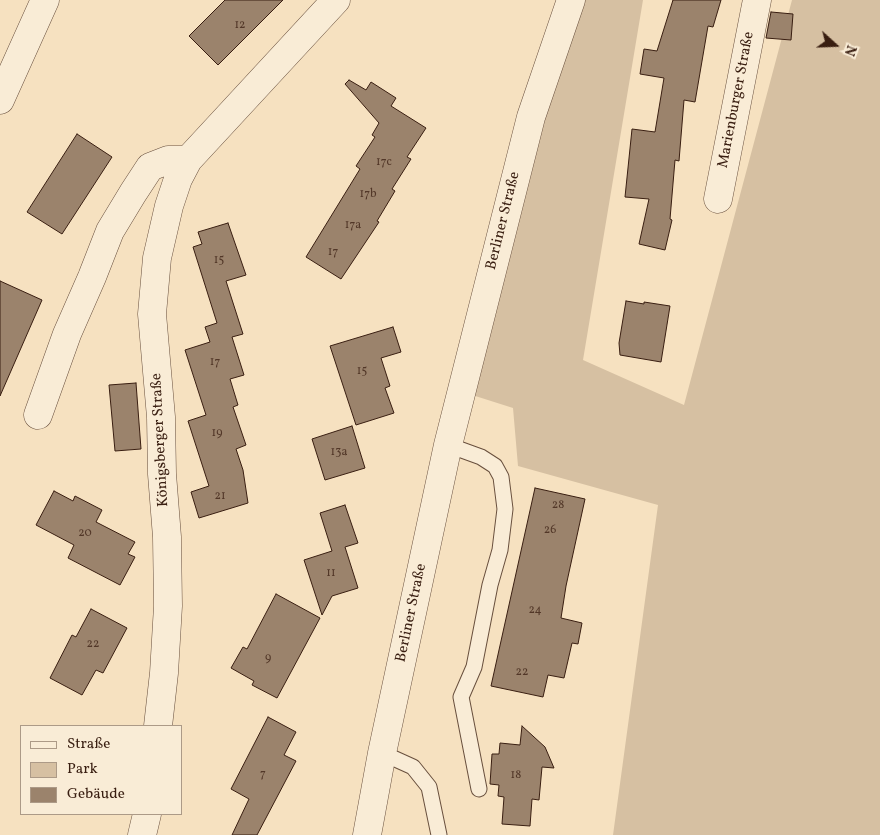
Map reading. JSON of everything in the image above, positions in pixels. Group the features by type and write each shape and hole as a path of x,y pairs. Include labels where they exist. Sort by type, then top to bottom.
{"street":[{"path":"0,100 45,0"},
{"name":"Königsberger Straße","path":"158,725 164,673 167,616 167,557 161,417 152,314 157,258 169,206 178,179 188,160 336,0"},
{"name":"Berliner Straße","path":"367,835 382,753 448,444 530,117 571,0"},
{"name":"Marienburger Straße","path":"718,199 757,0"},
{"path":"38,416 67,334 110,231 132,192 150,167 168,160 188,160"},
{"path":"142,835 147,815"}],"lane":[{"path":"448,444 481,457 494,466 501,477 504,509 500,550 490,585 474,667 461,697 479,789"},
{"path":"382,753 413,767 429,787 439,835"}],"green space":[{"path":"581,0 643,0 583,360 684,405 792,0 880,0 880,835 613,835 658,505 518,466 513,408 469,394 538,117"}],"building":[{"path":"225,0 283,0 218,65 189,36"},
{"path":"673,0 721,0 713,27 708,26 695,102 684,100 679,161 675,160 670,219 672,220 665,250 639,244 649,199 625,197 632,129 655,132 664,78 640,74 644,49 657,51"},
{"path":"771,12 793,14 791,40 766,38"},
{"path":"349,80 366,90 371,82 396,98 391,106 426,128 407,157 411,159 392,189 395,191 377,221 379,222 341,279 306,257 360,169 356,166 375,137 372,135 379,123 345,84"},
{"path":"77,134 112,157 62,234 27,212"},
{"path":"228,223 246,275 226,281 243,334 232,337 244,375 230,379 238,405 233,407 246,445 236,449 243,470 248,503 199,518 191,492 209,486 188,421 206,415 185,350 210,342 205,327 217,323 193,247 202,244 198,232"},
{"path":"0,281 42,300 0,396"},
{"path":"626,301 670,306 661,362 620,355 619,343"},
{"path":"393,327 401,352 381,358 390,386 385,388 394,413 356,425 330,346"},
{"path":"136,383 141,449 115,451 109,385"},
{"path":"352,426 365,468 325,480 312,439"},
{"path":"535,488 585,499 561,618 582,623 578,644 572,643 564,678 548,675 543,697 491,686"},
{"path":"54,491 73,501 75,496 102,510 96,522 135,542 128,554 135,557 120,585 68,558 74,545 36,525"},
{"path":"345,505 358,543 345,547 358,588 332,596 322,615 304,560 332,551 320,513"},
{"path":"276,594 320,618 277,698 252,685 254,681 231,668 243,647 247,649"},
{"path":"91,609 127,628 103,673 96,670 82,695 50,678 72,635 76,637"},
{"path":"268,717 296,732 284,755 296,761 257,835 232,835 249,799 231,789"},
{"path":"522,726 545,747 554,768 542,767 539,800 532,799 530,826 502,824 504,797 498,796 499,785 490,784 492,754 499,754 500,743 520,745"}]}
